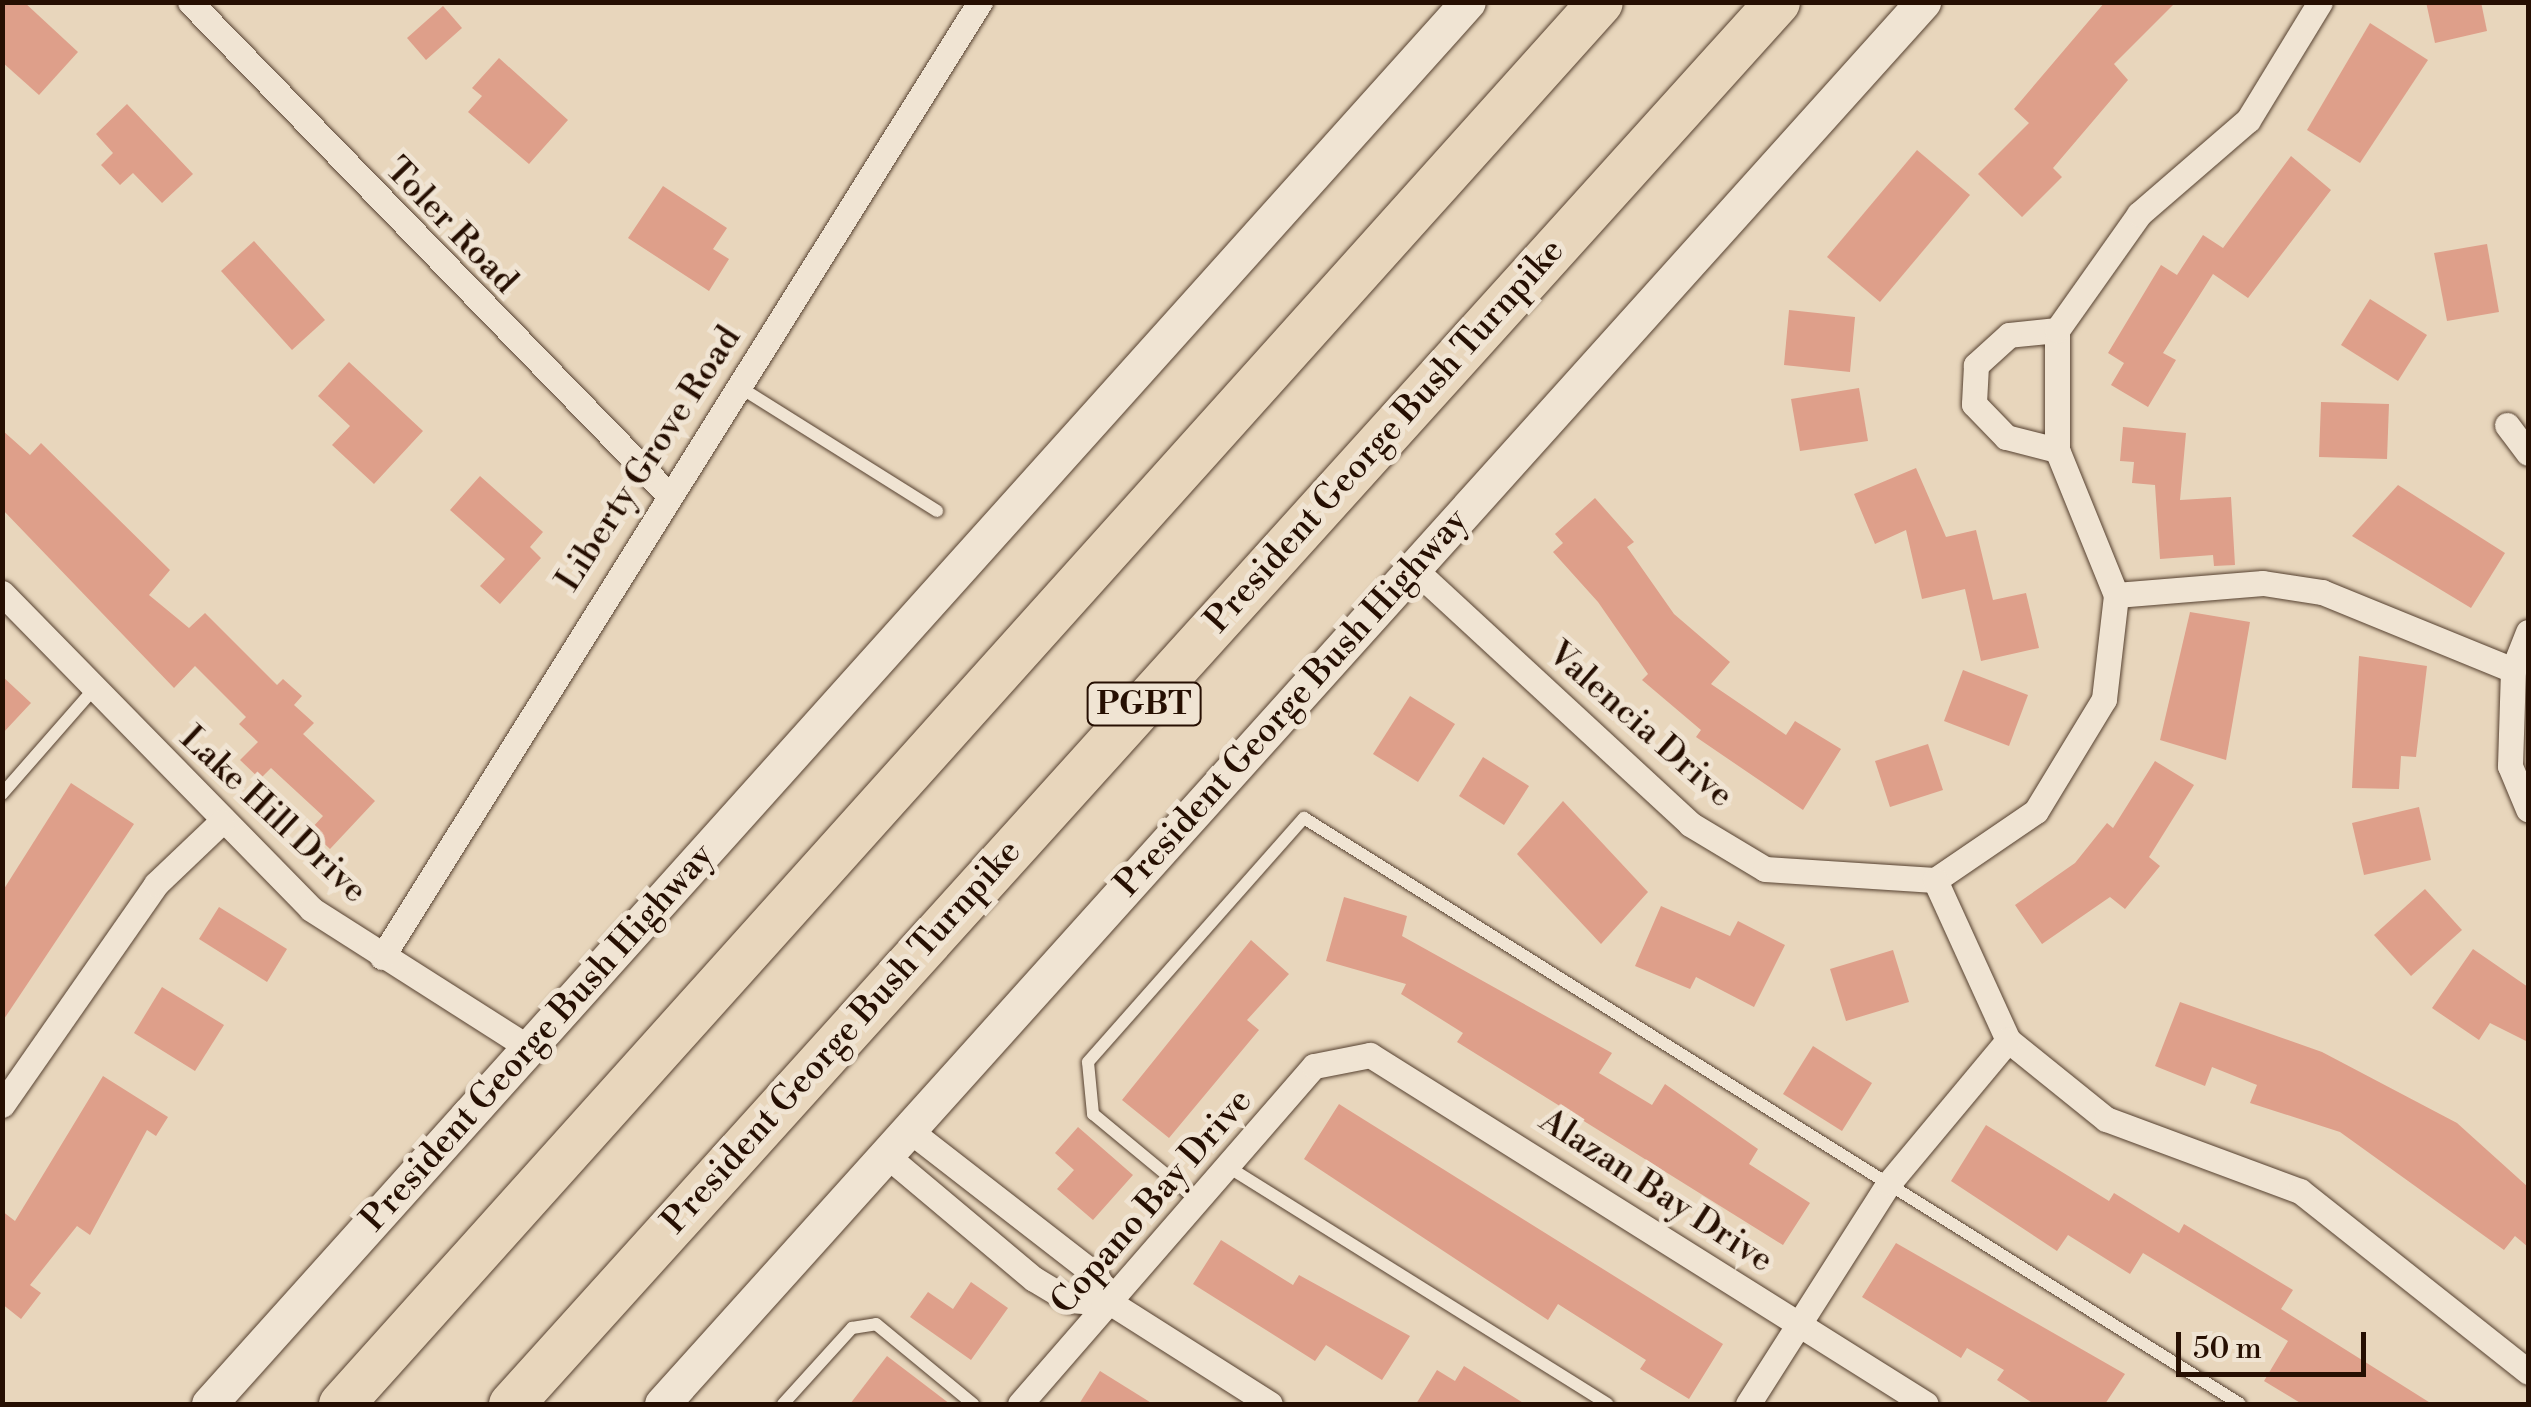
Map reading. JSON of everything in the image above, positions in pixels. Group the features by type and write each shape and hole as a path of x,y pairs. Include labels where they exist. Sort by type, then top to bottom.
{"highway":[{"path":"340,1404 1600,2"},
{"name":"President George Bush Turnpike","path":"511,1404 1777,2"}],"main road":[{"name":"President George Bush Highway","path":"209,1404 1468,2"},
{"name":"President George Bush Highway","path":"662,1404 1923,2"}],"street":[{"name":"Toler Road","path":"190,2 667,493"},
{"name":"Liberty Grove Road","path":"382,957 667,493 980,2"},
{"path":"2320,2 2248,120 2139,214 2056,330 2057,450 2116,595 2104,699 2036,811 1935,880 2008,1040 2106,1119 2300,1191 2528,1372"},
{"path":"2056,330 2009,335 1976,365 1974,404 2006,438 2057,450"},
{"path":"2506,425 2528,453"},
{"name":"Valencia Drive","path":"1412,568 1690,824 1765,869 1935,880"},
{"path":"2116,595 2264,583 2322,592 2513,670"},
{"name":"Lake Hill Drive","path":"2,593 220,822 311,909 529,1048"},
{"path":"2528,632 2513,670 2510,766 2528,809"},
{"path":"2,1105 156,884 220,822"},
{"path":"1748,1404 1889,1183 2008,1040"},
{"name":"Copano Bay Drive","path":"1020,1404 1230,1168 1314,1066 1343,1057"},
{"name":"Alazan Bay Drive","path":"1343,1057 1390,1060 1926,1404"},
{"path":"898,1143 1096,1275 1110,1303"},
{"path":"898,1143 1034,1278 1069,1300 1110,1303 1270,1404"}],"lane":[{"path":"738,386 937,511"},
{"path":"2,794 94,689"},
{"path":"1198,1200 1092,1114 1088,1062 1304,818 2240,1404"},
{"path":"1230,1168 1607,1404"},
{"path":"783,1404 852,1328 876,1324 973,1404"}],"building":[{"path":"2,2 24,2 78,52 39,95 2,62"},
{"path":"2105,2 2176,2 2114,64 2128,80 2053,168 2062,177 2022,217 1978,174 2029,123 2014,109"},
{"path":"2426,2 2481,2 2487,31 2435,43"},
{"path":"443,6 462,28 426,60 407,38"},
{"path":"2370,23 2428,60 2360,163 2307,130"},
{"path":"499,58 568,120 529,164 468,112 482,96 472,88"},
{"path":"127,104 193,174 162,203 133,173 120,185 101,165 113,153 96,134"},
{"path":"1917,150 1970,195 1880,302 1827,257"},
{"path":"2291,156 2331,190 2248,298 2213,274 2163,353 2176,360 2148,407 2111,385 2124,363 2108,353 2161,265 2177,275 2203,235 2223,248"},
{"path":"663,186 727,228 713,249 729,259 709,291 628,238"},
{"path":"254,241 325,320 292,350 221,271"},
{"path":"2487,244 2499,312 2447,321 2434,253"},
{"path":"2370,299 2427,335 2398,381 2341,345"},
{"path":"1789,310 1855,317 1850,372 1784,365"},
{"path":"349,362 423,431 374,484 332,445 350,426 318,396"},
{"path":"1859,388 1868,441 1800,451 1791,399"},
{"path":"2321,402 2389,404 2387,459 2319,457"},
{"path":"2123,427 2186,433 2180,500 2231,497 2235,565 2214,566 2213,555 2160,559 2155,485 2132,483 2134,462 2120,461"},
{"path":"2,430 30,455 41,443 170,570 149,595 189,628 205,613 277,685 283,679 302,696 294,705 314,723 303,734 375,801 330,849 310,830 323,816 271,768 260,779 240,760 258,742 239,724 246,717 195,666 174,688 2,509"},
{"path":"1916,468 1946,537 1976,530 1993,600 2026,593 2039,648 1981,661 1965,589 1922,599 1906,530 1875,544 1854,494"},
{"path":"480,476 543,532 530,547 541,558 500,604 480,586 505,559 450,510"},
{"path":"2398,485 2505,553 2471,608 2352,536"},
{"path":"1595,498 1634,542 1627,547 1674,614 1730,662 1711,684 1786,735 1795,721 1841,749 1803,810 1696,737 1701,730 1642,680 1648,674 1598,602 1553,552 1563,543 1555,534"},
{"path":"2190,612 2250,622 2226,760 2160,740"},
{"path":"2359,656 2427,666 2416,757 2401,756 2399,789 2352,788"},
{"path":"1963,670 2028,695 2009,746 1944,721"},
{"path":"2,676 31,703 2,734"},
{"path":"1410,696 1455,724 1418,782 1373,754"},
{"path":"1928,744 1943,790 1890,807 1875,761"},
{"path":"1483,757 1529,786 1504,825 1459,796"},
{"path":"2155,761 2194,785 2149,857 2160,866 2125,909 2110,897 2042,944 2015,905 2075,863 2107,823 2113,828"},
{"path":"71,783 134,824 2,1022 2,892"},
{"path":"1563,801 1648,892 1601,944 1517,854"},
{"path":"2419,807 2431,860 2364,875 2352,823"},
{"path":"2425,889 2462,930 2411,976 2374,935"},
{"path":"1344,897 1407,916 1402,936 1612,1053 1599,1073 1652,1105 1665,1084 1758,1149 1749,1164 1810,1203 1783,1245 1457,1042 1463,1033 1401,994 1406,984 1326,961"},
{"path":"1661,906 1730,936 1738,921 1785,945 1754,1007 1696,977 1690,989 1635,966"},
{"path":"219,907 287,949 267,982 199,939"},
{"path":"1251,940 1289,974 1247,1020 1259,1030 1169,1138 1122,1100"},
{"path":"2473,949 2528,987 2528,1042 2490,1023 2479,1040 2432,1008"},
{"path":"1893,950 1909,1002 1846,1021 1830,969"},
{"path":"162,987 224,1025 195,1071 134,1033"},
{"path":"2180,1002 2322,1052 2457,1123 2528,1187 2528,1247 2515,1236 2504,1250 2340,1132 2250,1103 2257,1085 2212,1067 2205,1086 2155,1066"},
{"path":"1813,1046 1872,1083 1842,1131 1783,1094"},
{"path":"103,1076 168,1117 156,1136 147,1130 90,1235 77,1226 30,1285 41,1293 21,1319 2,1304 2,1211 15,1221"},
{"path":"1339,1104 1723,1344 1689,1399 1640,1369 1646,1360 1558,1304 1548,1320 1304,1159"},
{"path":"1986,1125 2109,1201 2114,1193 2179,1233 2184,1224 2293,1290 2281,1309 2432,1404 2302,1404 2264,1381 2288,1341 2143,1253 2130,1274 2068,1235 2057,1251 1951,1181"},
{"path":"1078,1127 1133,1175 1093,1220 1057,1189 1074,1170 1055,1153"},
{"path":"1221,1240 1293,1285 1299,1275 1410,1336 1382,1380 1326,1345 1315,1361 1193,1284"},
{"path":"1896,1243 2125,1374 2105,1404 2034,1404 1997,1380 2004,1370 1967,1348 1961,1358 1862,1297"},
{"path":"971,1282 1008,1308 971,1360 910,1317 928,1292 953,1309"},
{"path":"887,1356 950,1404 850,1404"},
{"path":"1464,1366 1525,1404 1416,1404 1437,1370 1455,1381"},
{"path":"1100,1371 1153,1404 1079,1404"}]}
